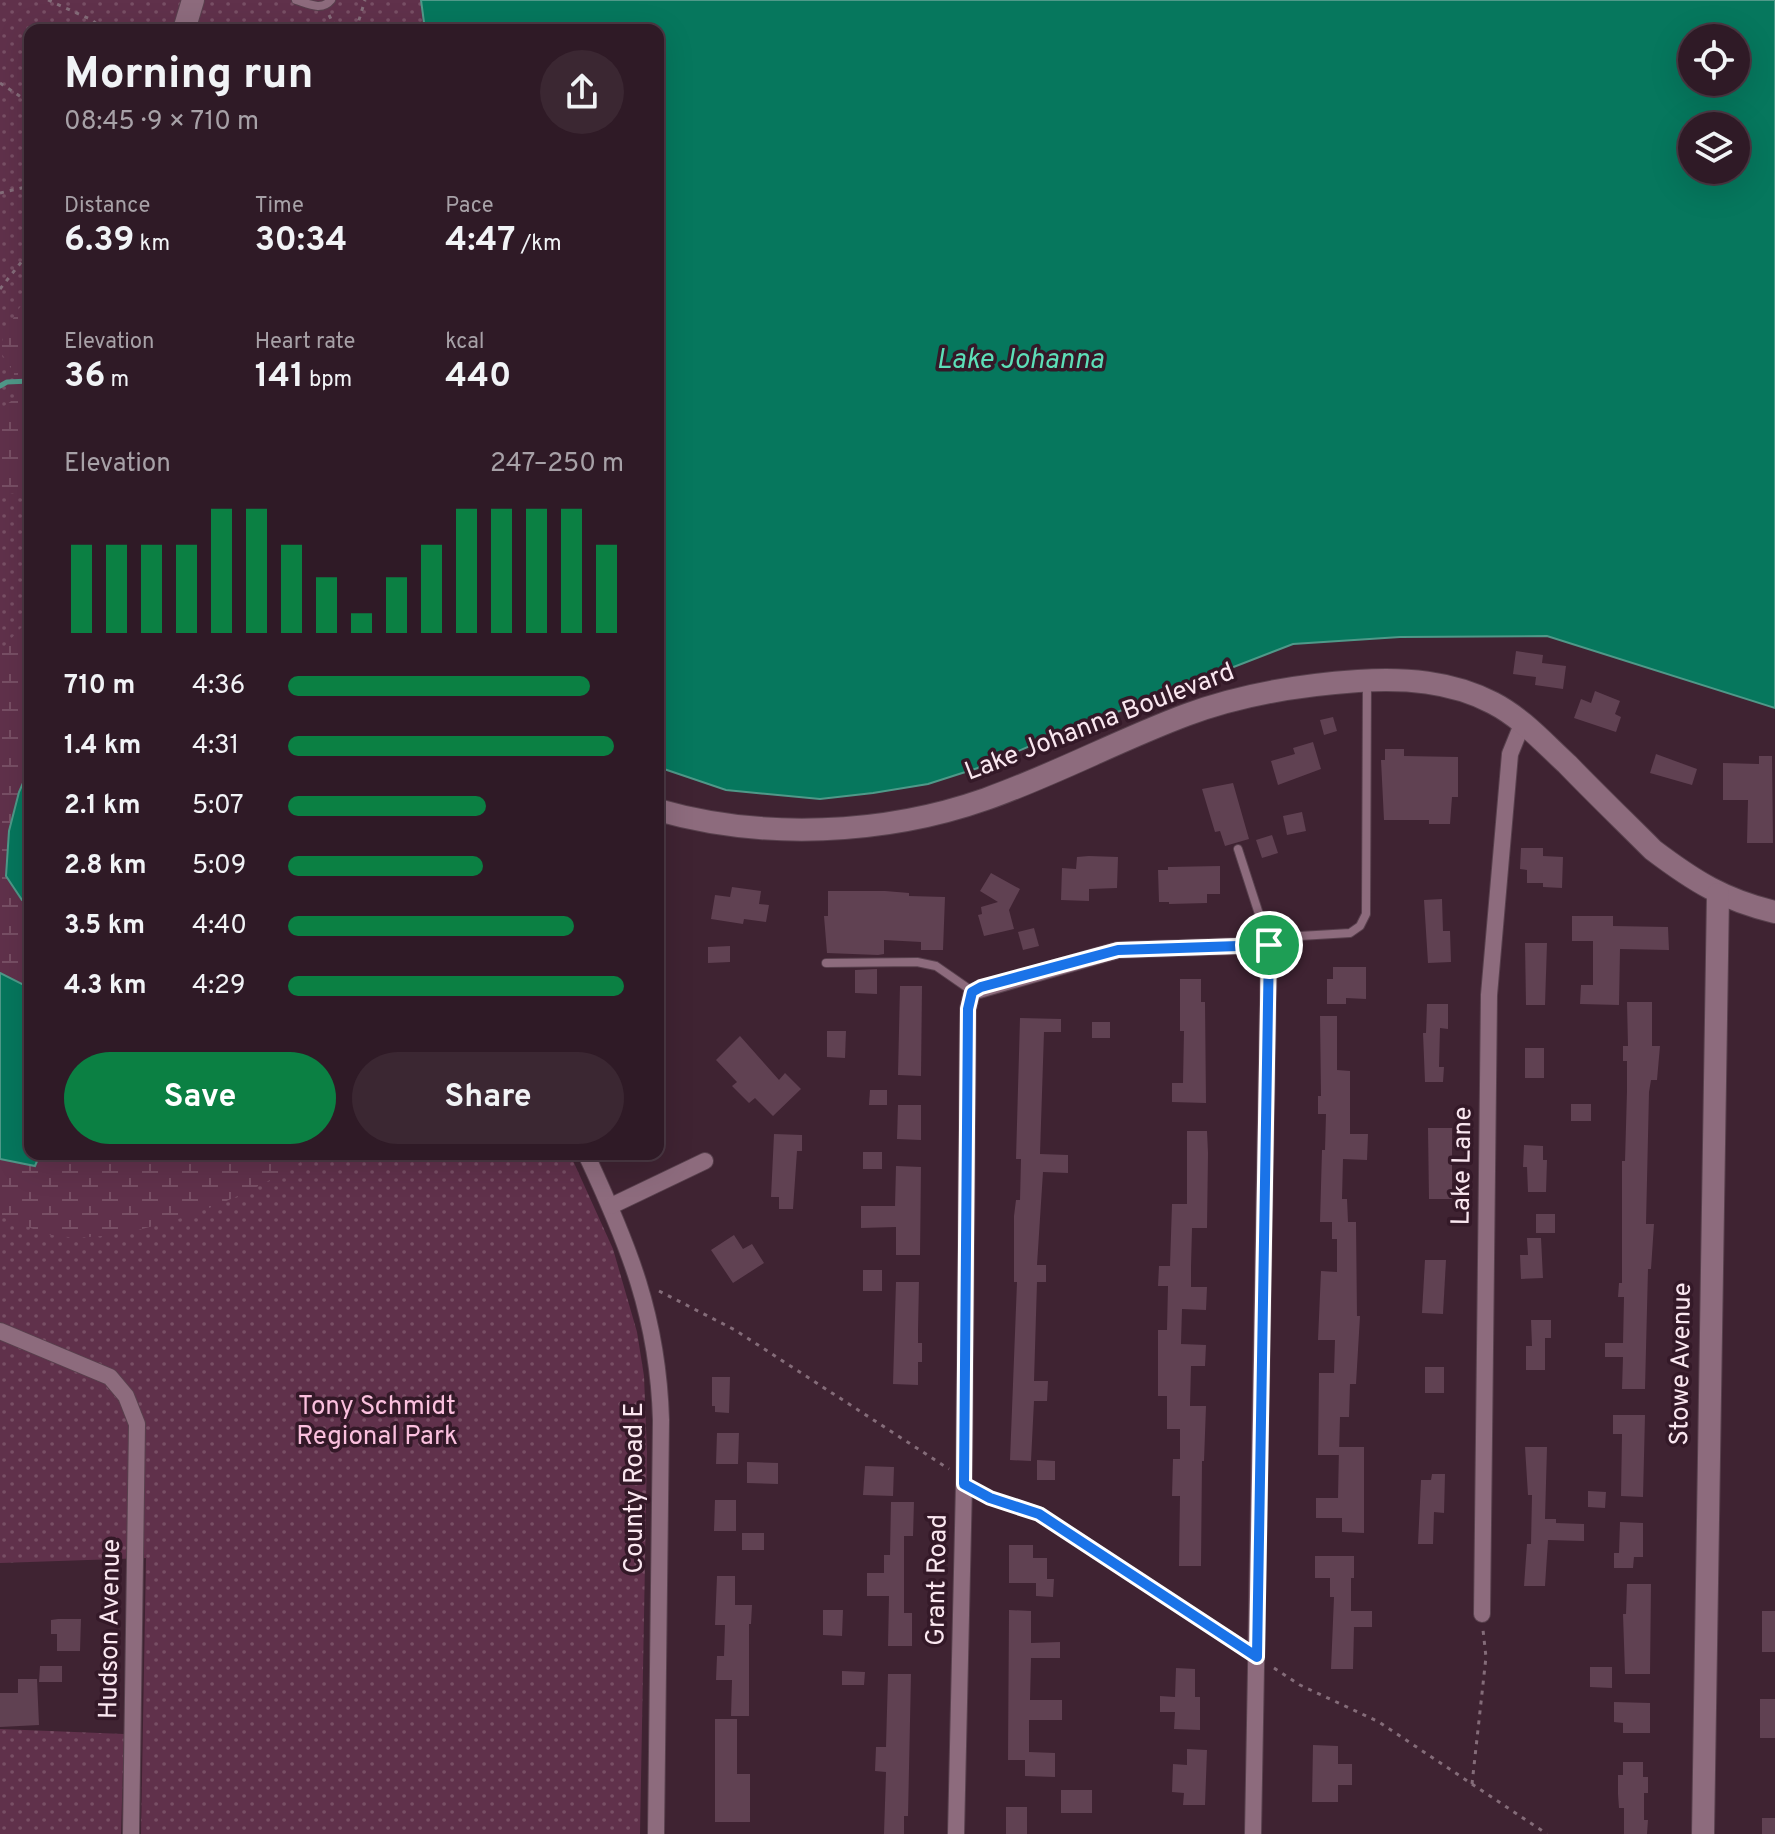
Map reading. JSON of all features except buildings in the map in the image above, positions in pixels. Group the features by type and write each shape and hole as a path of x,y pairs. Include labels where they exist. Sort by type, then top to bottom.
{"street":[{"path":"186,24 193,0"},
{"name":"Lake Johanna Boulevard","path":"664,812 704,822 749,827 805,828 893,821 937,813 985,799 1186,715 1236,699 1285,688 1367,680 1439,683 1470,692 1523,722 1653,850 1699,884 1745,905 1775,912"},
{"name":"Lake Lane","path":"1482,1614 1489,995 1510,754 1523,722"},
{"name":"Stowe Avenue","path":"1703,1834 1718,894"},
{"path":"972,992 1118,950 1269,945 1253,1834"},
{"name":"Grant Road","path":"956,1834 964,1484 968,1009 972,992"},
{"name":"County Road E","path":"589,1160 611,1206 639,1281 651,1325 661,1403 656,1834"},
{"path":"611,1206 705,1161"},
{"name":"Hudson Avenue","path":"0,1331 110,1377 126,1396 137,1424 131,1834"}],"lane":[{"path":"296,0 316,7 328,3"},
{"path":"1238,849 1269,945 1283,937 1350,933 1360,926 1366,914 1367,680"},
{"path":"826,963 917,962 936,966 972,992"}],"path":[{"path":"48,0 97,24"},
{"path":"358,24 365,0"},
{"path":"328,3 333,23 336,24"},
{"path":"0,83 24,99"},
{"path":"0,193 24,187"},
{"path":"0,289 24,259"},
{"path":"639,1281 735,1330 812,1382 923,1450 964,1484 990,1498 1039,1514 1300,1685 1379,1722 1547,1834"},
{"path":"1472,1784 1486,1657 1482,1614"}],"green space":[{"name":"Tony Schmidt Regional Park","path":"0,0 421,0 424,24 24,24 24,1160 573,1160 613,1249 637,1332 644,1376 647,1453 640,1834 141,1834 146,1558 0,1563"},
{"path":"24,301 24,492 0,495 0,409 14,399 14,373 0,351 4,333"},
{"path":"24,625 24,1160 303,1160 257,1187 188,1216 151,1227 82,1237 52,1235 0,1216 0,651"},
{"path":"0,1729 124,1734 121,1834 0,1834"}],"water":[{"name":"Lake Johanna","path":"421,0 1775,0 1775,708 1547,636 1400,637 1293,644 981,767 928,784 820,799 726,790 664,769 664,24 424,24"},
{"path":"24,781 24,901 6,876 9,831"},
{"path":"0,973 24,985 24,1160 38,1160 35,1166 0,1159"}],"waterway":[{"path":"0,386 7,382 24,381"}],"route":[{"path":"1269,945 1267,1064 1257,1657 1039,1514 990,1498 964,1484 968,1009 972,992 981,987 1118,950 1269,945"}]}
